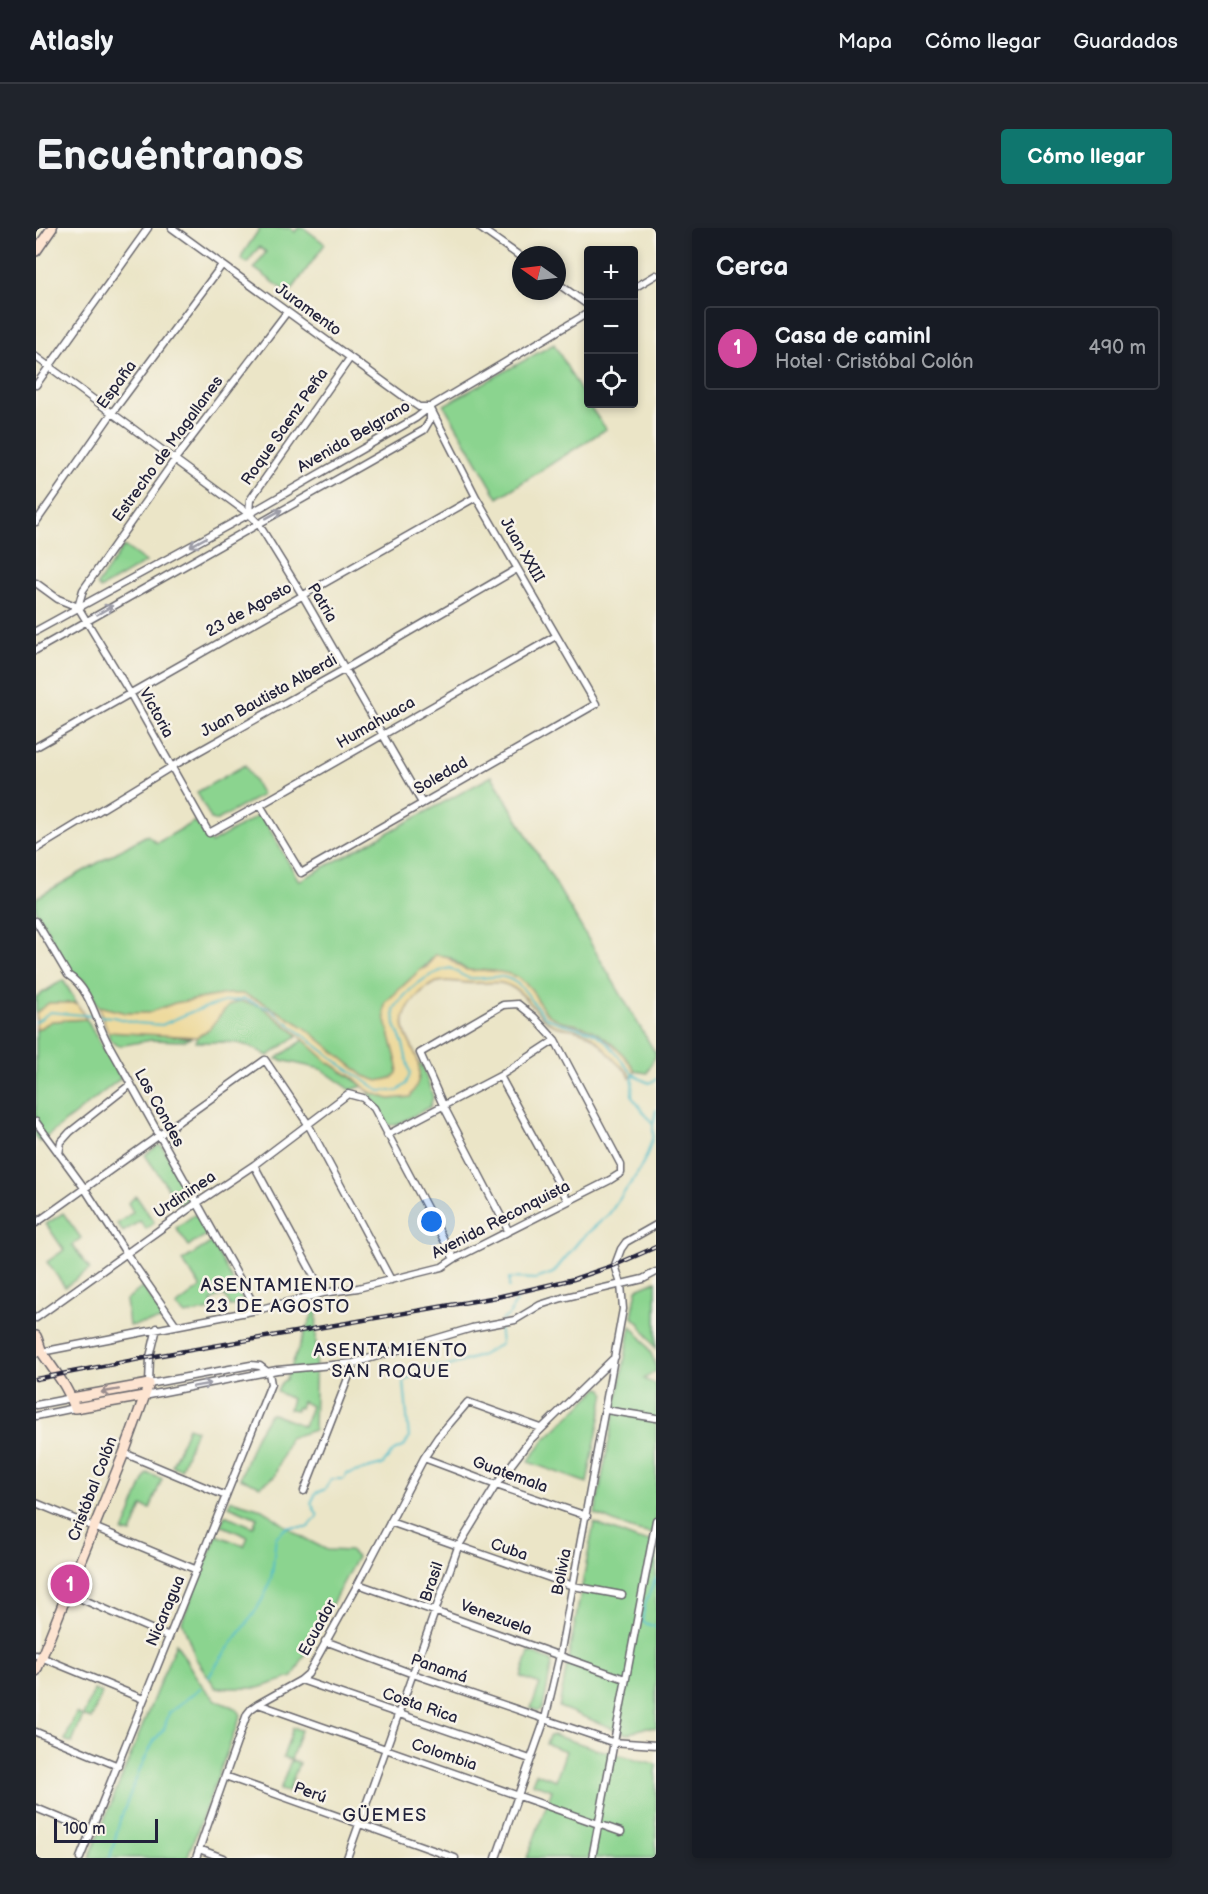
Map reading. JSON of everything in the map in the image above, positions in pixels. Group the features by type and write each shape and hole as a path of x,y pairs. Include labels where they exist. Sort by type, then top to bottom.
{"street":[{"path":"36,251 52,228"},
{"path":"36,385 148,228"},
{"name":"Juramento","path":"172,228 419,407 430,407"},
{"path":"480,228 512,251"},
{"name":"España","path":"36,522 112,413 222,265"},
{"path":"638,285 656,275"},
{"path":"566,289 584,302"},
{"name":"Estrecho de Magallanes","path":"78,607 83,590 176,458 287,312"},
{"path":"430,407 584,315"},
{"name":"Patria","path":"36,357 176,458 258,523 303,596 422,802"},
{"name":"Roque Saenz Peña","path":"249,514 250,500 350,358"},
{"name":"Juan XXIII","path":"430,407 476,497 596,704"},
{"name":"Avenida Belgrano","path":"36,631 249,514 416,418 430,407"},
{"name":"Avenida Belgrano","path":"36,650 424,430 430,420 430,407"},
{"name":"23 de Agosto","path":"36,747 476,497"},
{"name":"Juan Bautista Alberdi","path":"36,849 171,766 517,569"},
{"path":"36,583 58,599 78,607"},
{"name":"Victoria","path":"78,607 130,693 209,833"},
{"name":"Humahuaca","path":"209,833 556,636"},
{"name":"Soledad","path":"260,805 301,873 596,704"},
{"name":"Los Condes","path":"36,921 68,975 83,988 106,1041 257,1310"},
{"path":"454,1259 387,1135 443,1105 500,1076 555,1041 534,1017 518,1004 503,1005 420,1053 443,1105 508,1230"},
{"name":"Avenida Reconquista","path":"38,1351 257,1310 323,1293 358,1288 442,1268 454,1259 508,1230 610,1180 621,1173 621,1165 555,1041"},
{"path":"36,1223 265,1060 308,1124 391,1280"},
{"path":"500,1076 568,1201"},
{"path":"59,1154 61,1142 70,1132 131,1084"},
{"name":"Urdininea","path":"36,1318 254,1165 348,1094 363,1098 374,1108 387,1135"},
{"path":"36,1122 85,1189 176,1324"},
{"path":"254,1165 323,1293"},
{"name":"Bolivia","path":"496,1858 545,1719 560,1655 623,1309 621,1284 615,1265 626,1242 656,1225"},
{"path":"36,1416 277,1370 354,1363 472,1328 515,1320 540,1305 643,1279 656,1272"},
{"path":"149,1384 150,1357 157,1328"},
{"path":"36,1336 38,1351 59,1375 75,1408"},
{"name":"Brasil","path":"347,1858 458,1547 496,1485 541,1428 615,1356"},
{"path":"304,1491 354,1363"},
{"path":"36,1405 250,1365 260,1366 269,1373"},
{"name":"Nicaragua","path":"80,1858 271,1384 269,1373"},
{"name":"Cristóbal Colón","path":"36,1671 39,1656 68,1593 149,1384"},
{"name":"Ecuador","path":"196,1858 247,1714 258,1704 308,1674 424,1458 438,1437 468,1402 541,1428"},
{"path":"606,1410 656,1418"},
{"path":"124,1453 226,1496"},
{"name":"Guatemala","path":"424,1458 587,1516"},
{"path":"36,1503 197,1570"},
{"path":"592,1858 656,1520"},
{"name":"Cuba","path":"390,1522 573,1586 621,1595"},
{"name":"Venezuela","path":"358,1584 625,1678"},
{"path":"68,1593 170,1637"},
{"name":"Panamá","path":"326,1641 413,1674 614,1743 656,1745"},
{"path":"39,1656 143,1699"},
{"name":"Costa Rica","path":"301,1680 530,1759"},
{"name":"Colombia","path":"258,1704 518,1794 621,1833"},
{"path":"36,1732 117,1766"},
{"name":"Perú","path":"225,1776 455,1858"},
{"path":"36,1808 90,1831"},
{"path":"199,1849 223,1858"}],"green space":[{"path":"260,228 290,228 295,232 298,228 304,228 325,244 291,291 287,292 254,268 266,252 259,247 247,263 242,259 242,255"},
{"path":"554,344 584,397 584,408 591,408 606,429 498,498 444,405"},
{"path":"124,546 146,562 100,589 97,585"},
{"path":"245,765 262,795 216,821 211,819 197,792"},
{"path":"492,776 656,1054 647,1073 635,1071 620,1051 598,1034 584,1027 553,1018 542,1008 528,987 510,974 468,970 448,956 435,955 400,989 392,1002 389,1020 398,1066 397,1073 392,1078 378,1081 364,1076 304,1027 262,1002 242,994 228,994 175,1003 148,1013 126,1013 98,1006 85,980 75,977 70,971 36,910 36,898 147,835 157,843 195,821 211,843 261,814 299,881"},
{"path":"63,980 77,1003 49,1003 36,1013 36,997"},
{"path":"240,1001 261,1006 298,1035 268,1056 241,1044 196,1042 197,1037 208,1029 227,1007"},
{"path":"86,1019 121,1078 40,1142 36,1137 36,1030 52,1021"},
{"path":"108,1032 190,1038 184,1041 151,1040 119,1046 110,1040"},
{"path":"304,1040 328,1062 363,1086 351,1090 321,1069 276,1059"},
{"path":"418,1063 422,1065 433,1097 430,1107 396,1125 388,1125 368,1091 389,1099 410,1097 419,1077"},
{"path":"159,1145 163,1147 188,1195 187,1199 179,1204 145,1155"},
{"path":"136,1196 154,1222 146,1229 140,1221 123,1232 117,1224 133,1212 128,1203"},
{"path":"63,1213 81,1238 72,1245 90,1269 65,1287 47,1262 64,1250 46,1224"},
{"path":"194,1215 198,1216 208,1234 189,1246 176,1228"},
{"path":"212,1242 243,1301 240,1305 230,1306 224,1294 211,1301 216,1309 185,1315 176,1306 201,1287 182,1261"},
{"path":"656,1281 656,1349 632,1316 637,1289"},
{"path":"143,1287 163,1316 161,1320 129,1326 126,1300"},
{"path":"317,1303 314,1430 289,1438 274,1477 260,1486 240,1478 256,1436 270,1413 304,1426 311,1406 302,1401 300,1408 289,1409 292,1399 277,1392 281,1383 286,1379"},
{"path":"631,1326 647,1347 656,1371 644,1379 656,1385 656,1534 632,1529 595,1514"},
{"path":"599,1388 605,1393 587,1483 528,1462 544,1440"},
{"path":"188,1427 196,1430 181,1469 172,1466"},
{"path":"147,1473 162,1479 150,1509 142,1506 131,1534 123,1532"},
{"path":"231,1500 262,1509 300,1536 327,1550 350,1551 357,1557 293,1677 258,1688 216,1688 196,1659 182,1621 217,1535 244,1546 248,1537 221,1525 225,1515 253,1527 257,1518 229,1506"},
{"path":"594,1523 638,1540 656,1541 656,1728 647,1727 627,1734 559,1707"},
{"path":"176,1643 208,1692 217,1701 236,1709 241,1715 187,1858 89,1858"},
{"path":"529,1652 550,1660 552,1663 544,1703 542,1709 538,1711 531,1708 540,1684 521,1677"},
{"path":"94,1690 102,1693 91,1719 83,1716"},
{"path":"76,1713 83,1716 72,1743 65,1740"},
{"path":"293,1728 301,1730 291,1760 283,1757"},
{"path":"553,1735 656,1764 656,1858 527,1858 552,1790 532,1783 536,1773 556,1780 566,1751 546,1744 549,1736"},
{"path":"291,1760 299,1763 288,1792 280,1790"}],"sand":[{"path":"435,955 446,957 467,970 502,972 520,979 531,989 549,1015 598,1034 619,1051 635,1071 630,1078 602,1045 592,1037 580,1031 551,1024 511,986 498,983 438,982 414,1000 406,1011 404,1030 419,1065 418,1081 410,1097 389,1099 368,1091 354,1078 328,1062 295,1032 261,1006 240,1001 233,1003 209,1029 197,1037 108,1032 98,1006 126,1013 148,1013 175,1003 228,994 242,994 262,1002 304,1027 364,1076 378,1081 392,1078 397,1073 398,1066 385,1017 386,1002 420,970 427,967"},
{"path":"49,1003 77,1003 86,1019 52,1021 36,1030 36,1013"}],"waterway":[{"path":"99,1016 162,1025 191,1012 224,1002 244,999 270,1009 343,1066 380,1091 398,1091 406,1084 410,1074 403,1044 395,1025 394,1009 418,983 450,968 470,978 503,977 515,982 549,1019 597,1035 634,1074 650,1083 656,1079"},
{"path":"36,1022 50,1012 93,1016"},
{"path":"509,1287 509,1278 536,1279 553,1273 580,1240 609,1214 637,1174 647,1155 653,1136 653,1124 632,1097 633,1074"},
{"path":"653,1124 656,1110"},
{"path":"501,1321 510,1314 516,1301"},
{"path":"209,1677 260,1604 271,1578 276,1537 287,1527 308,1527 318,1516 311,1503 316,1493 325,1489 332,1479 344,1479 347,1474 382,1465 394,1451 404,1446 409,1438 404,1382 416,1373 436,1366 446,1367 480,1356 501,1344 499,1325"},
{"path":"656,1578 645,1603 642,1622 656,1627"},
{"path":"110,1858 120,1820 139,1771 154,1741 164,1729 169,1713 200,1688"}],"railway":[{"path":"36,1379 497,1297 574,1279 615,1265 656,1247"}],"place":[{"name":"Casa de caminl","path":"70,1584"}],"district":[{"name":"ASENTAMIENTO 23 DE AGOSTO","path":"278,1295"},
{"name":"ASENTAMIENTO SAN ROQUE","path":"391,1360"},
{"name":"GÜEMES","path":"385,1815"}]}
